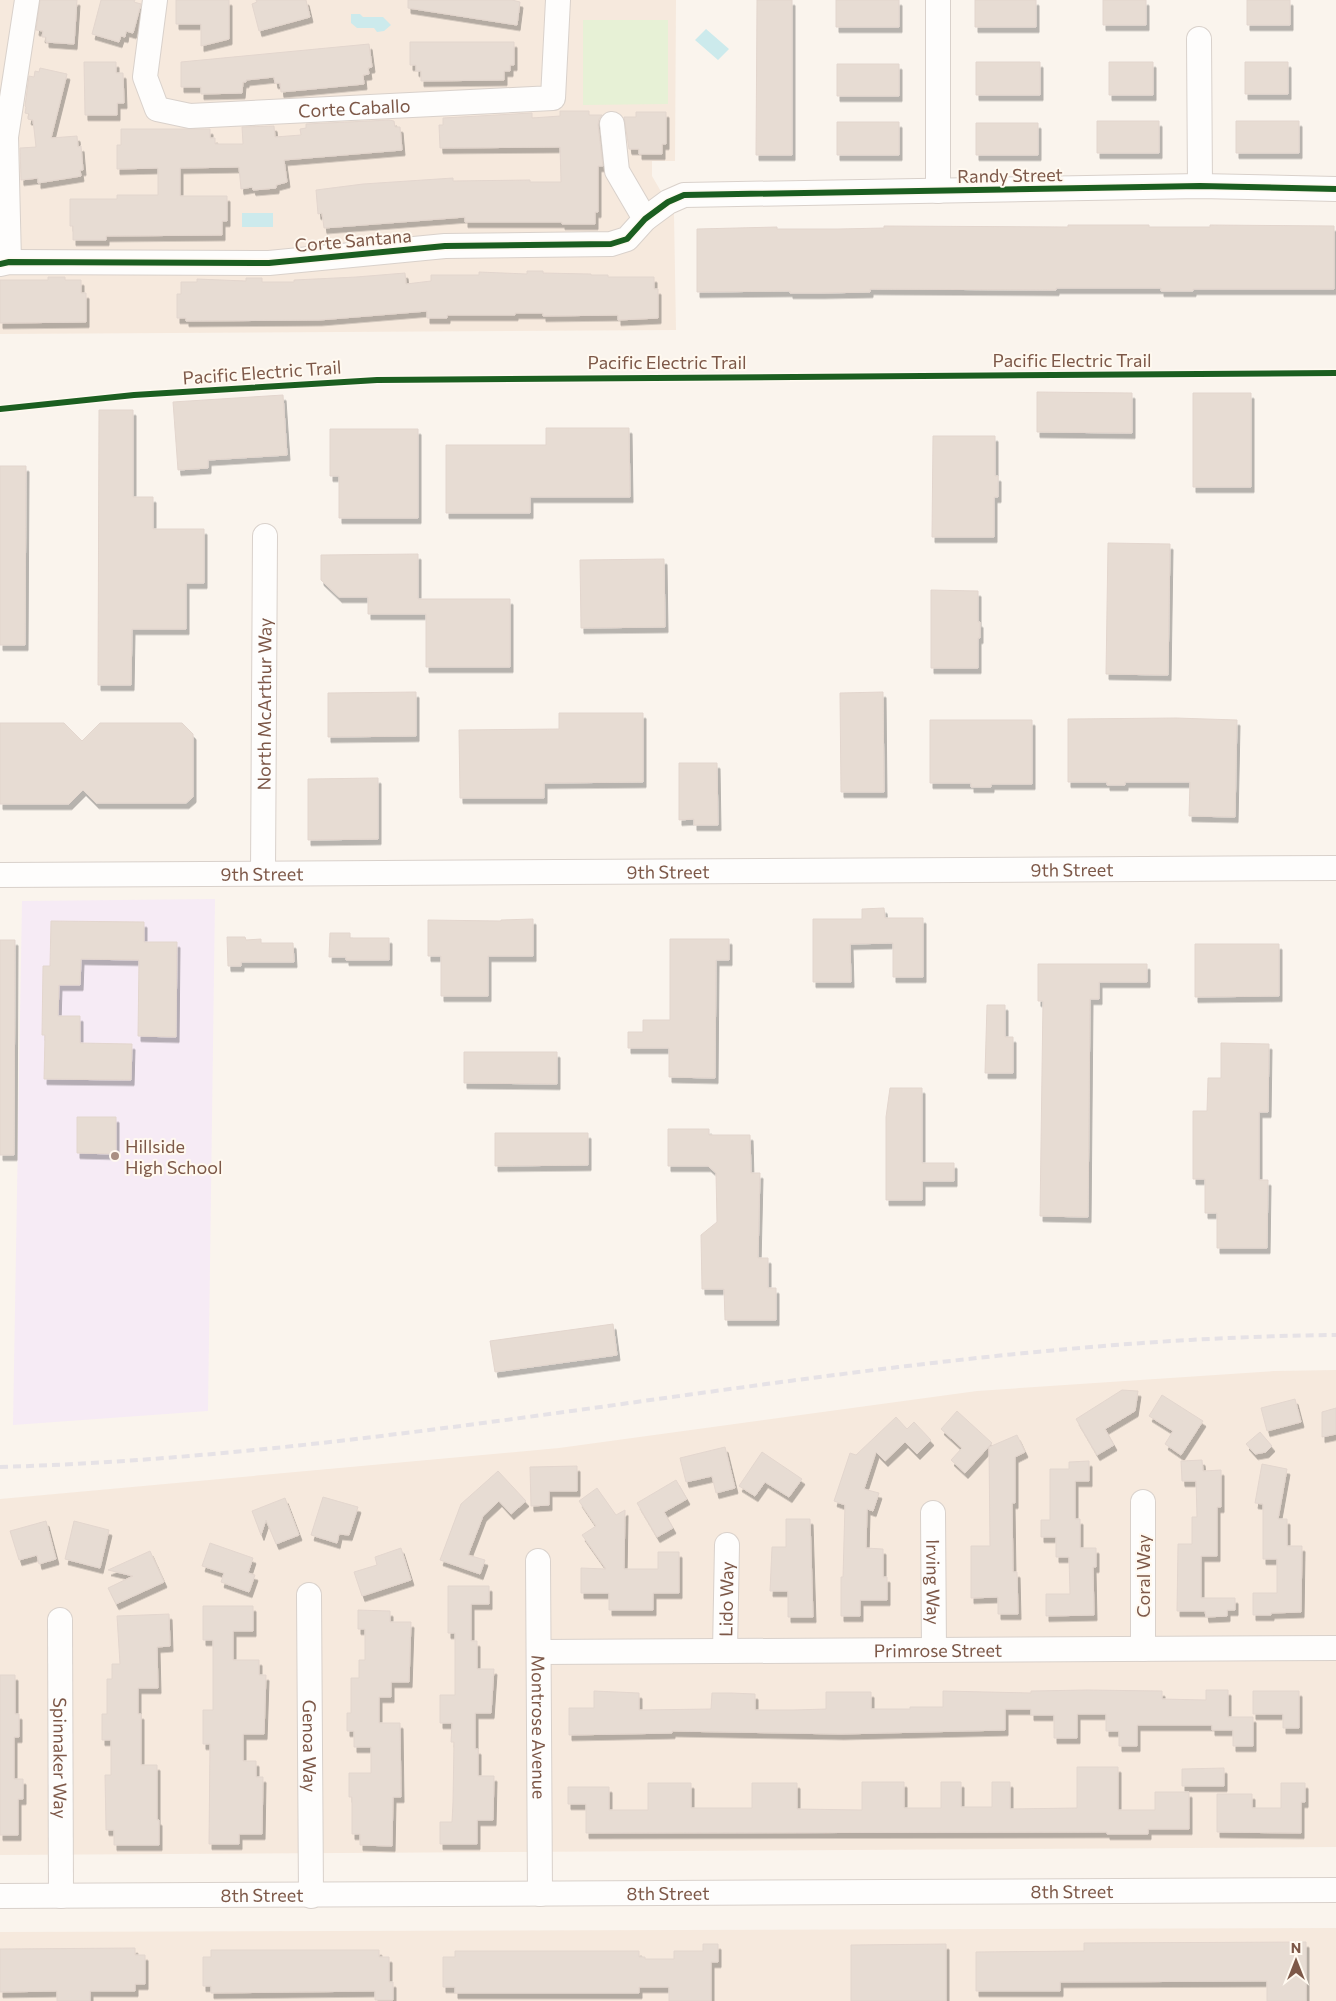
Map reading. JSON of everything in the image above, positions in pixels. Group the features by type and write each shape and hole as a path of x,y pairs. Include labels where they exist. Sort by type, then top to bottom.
{"street":[{"path":"3,262 6,137 27,0"},
{"name":"Corte Caballo","path":"155,0 145,76 157,110 190,116 553,98 558,0"},
{"path":"938,0 938,191"},
{"path":"1199,39 1200,186"},
{"path":"612,124 617,172 645,219"},
{"name":"Randy Street","path":"676,198 1200,186 1336,189"},
{"name":"Corte Santana","path":"3,262 269,263 445,246 594,246 611,244 627,239 645,219 676,198"},
{"name":"North McArthur Way","path":"263,874 265,536"},
{"name":"9th Street","path":"0,875 1336,868"},
{"name":"Coral Way","path":"1143,1502 1143,1649"},
{"name":"Irving Way","path":"933,1514 934,1650"},
{"name":"Lido Way","path":"726,1652 727,1545"},
{"name":"Montrose Avenue","path":"538,1561 540,1894"},
{"name":"Genoa Way","path":"309,1595 311,1896"},
{"name":"Spinnaker Way","path":"60,1620 61,1896"},
{"name":"Primrose Street","path":"539,1652 1336,1648"},
{"name":"8th Street","path":"0,1896 1336,1890"}],"shaded area":[{"path":"0,0 676,0 675,161 652,161 652,176 674,214 676,330 0,334"},
{"name":"Hillside High School","path":"215,899 208,1411 13,1425 22,901"},
{"path":"1336,1370 1336,1847 0,1855 0,1499 559,1448 977,1391 1274,1371"},
{"path":"1336,1928 1336,2001 0,2001 0,1932"}],"green space":[{"path":"583,20 668,20 668,104 583,105"}],"water":[{"path":"351,14 360,14 363,17 383,17 391,25 384,31 377,32 374,28 357,28 351,23"},
{"path":"706,29 729,49 718,60 695,40"},
{"path":"242,213 273,213 273,227 242,227"}],"building":[{"path":"40,0 77,0 74,44 46,42 46,37 42,37 43,31 36,30"},
{"path":"101,0 135,0 134,2 141,4 133,33 126,31 125,37 121,36 119,42 92,34"},
{"path":"176,0 229,0 229,39 201,46 201,24 176,24"},
{"path":"256,0 306,0 310,17 259,31 252,4 257,2"},
{"path":"408,0 512,0 520,2 517,25 408,8"},
{"path":"757,0 792,0 792,155 756,155"},
{"path":"836,0 899,0 899,27 836,27"},
{"path":"975,0 1036,0 1036,27 975,27"},
{"path":"1103,0 1146,0 1146,25 1103,25"},
{"path":"1247,0 1290,0 1290,25 1247,25"},
{"path":"410,42 514,42 514,65 510,65 510,71 504,71 504,80 421,81 421,71 416,71 416,65 410,65"},
{"path":"369,44 372,67 368,68 369,74 363,75 364,84 281,92 280,83 275,83 274,77 246,80 246,82 243,82 242,93 201,94 201,87 181,87 181,62"},
{"path":"84,62 116,62 116,73 123,73 124,103 117,103 117,115 85,115"},
{"path":"976,62 1040,62 1040,95 976,95"},
{"path":"1109,62 1153,62 1153,95 1109,95"},
{"path":"1245,62 1288,62 1288,94 1245,94"},
{"path":"837,64 899,64 899,96 837,96"},
{"path":"40,68 67,74 51,138 77,136 78,147 81,146 83,170 80,170 81,176 38,183 38,178 21,180 20,148 36,147 33,120 28,119 29,114 25,113 29,76 34,77 35,71 39,72"},
{"path":"560,111 589,111 589,115 602,115 598,125 603,166 598,166 598,212 595,212 595,224 465,222 465,217 324,228 322,213 318,214 316,190 363,184 453,178 453,181 530,180 530,182 561,182 560,147 440,148 439,125 443,125 443,118 532,113 532,118 560,116"},
{"path":"636,112 666,112 666,144 662,144 662,154 639,154 639,149 629,149 624,117 636,117"},
{"path":"394,121 395,127 400,127 402,150 284,160 287,182 276,185 276,188 253,190 252,187 241,189 239,167 180,168 180,196 227,196 227,221 222,221 222,235 106,236 106,240 73,240 73,226 70,226 70,199 117,199 117,195 158,195 158,168 117,169 117,145 121,145 121,129 210,129 210,138 215,138 215,144 243,144 242,127 274,126 275,137 301,135 300,129 306,128 306,124"},
{"path":"1097,121 1159,121 1159,153 1097,153"},
{"path":"1236,121 1299,121 1299,153 1236,153"},
{"path":"837,122 899,122 899,155 837,155"},
{"path":"976,123 1038,123 1038,155 976,155"},
{"path":"1068,225 1149,225 1149,227 1210,227 1210,225 1334,226 1334,289 1193,289 1193,291 1161,291 1161,288 1056,288 1056,290 870,289 870,292 822,293 790,293 790,291 697,292 697,229 777,227 777,229 838,229 884,228 884,226 1068,227"},
{"path":"527,271 608,275 608,277 654,277 654,289 658,289 658,318 618,320 618,315 543,316 543,313 515,313 515,315 447,315 447,318 427,318 427,311 319,320 186,321 186,318 177,318 177,294 181,294 181,282 197,282 197,279 246,281 246,278 262,278 262,282 294,282 294,280 405,273 406,284 431,281 431,275 479,275 479,272 527,274"},
{"path":"48,277 65,277 65,280 81,280 81,293 86,293 86,322 0,323 0,280 48,280"},
{"path":"1037,392 1132,393 1132,433 1037,432"},
{"path":"1193,393 1251,393 1251,487 1193,487"},
{"path":"283,395 287,455 208,460 208,468 178,470 173,402"},
{"path":"99,410 133,410 133,497 153,497 153,529 204,529 204,583 186,583 186,629 132,629 131,685 98,685"},
{"path":"546,428 629,428 630,497 530,497 530,513 446,513 446,445 546,445"},
{"path":"330,429 418,429 418,518 339,518 339,476 330,476"},
{"path":"933,436 995,436 995,476 998,476 998,497 994,497 994,537 932,537"},
{"path":"0,466 26,466 25,645 0,645"},
{"path":"1108,543 1170,544 1168,675 1106,674"},
{"path":"418,554 418,599 510,599 510,667 426,667 426,614 368,614 368,597 339,597 321,580 321,555"},
{"path":"664,559 665,627 581,628 580,560"},
{"path":"931,590 978,591 980,638 978,638 978,668 931,668"},
{"path":"416,692 416,736 328,737 328,693"},
{"path":"883,692 884,792 841,792 840,693"},
{"path":"559,713 643,713 643,782 544,783 544,798 460,798 459,730 559,729"},
{"path":"1176,718 1237,720 1235,817 1189,816 1190,782 1125,782 1125,785 1107,785 1107,782 1068,782 1068,719"},
{"path":"930,720 1032,720 1032,784 991,784 991,787 971,787 971,783 930,783"},
{"path":"0,723 64,723 82,741 100,723 182,723 193,734 193,797 186,803 96,803 83,790 69,804 0,804"},
{"path":"679,763 717,763 718,825 694,825 694,819 679,820"},
{"path":"378,778 378,839 308,840 308,779"},
{"path":"884,908 885,918 923,918 923,977 893,977 893,943 850,944 851,982 813,982 813,919 862,919 862,909"},
{"path":"533,919 533,956 488,956 488,996 441,996 441,956 428,956 428,920 501,921"},
{"path":"51,921 144,922 144,942 177,942 176,1037 138,1036 139,960 81,959 80,985 59,985 58,1016 80,1016 80,1043 132,1044 131,1080 44,1079 45,1035 42,1035 43,966 50,966"},
{"path":"330,933 350,933 350,938 389,938 389,960 346,960 346,957 329,957"},
{"path":"227,937 245,937 246,940 261,939 261,943 293,943 294,962 241,962 241,966 228,966"},
{"path":"670,939 729,939 729,960 716,960 715,1078 669,1077 669,1048 628,1048 628,1032 643,1032 643,1020 670,1020"},
{"path":"0,940 15,940 14,1155 0,1155"},
{"path":"1195,944 1279,944 1279,996 1195,997"},
{"path":"1038,964 1147,964 1147,982 1099,982 1099,999 1090,999 1088,1217 1040,1216 1043,1001 1038,1001"},
{"path":"987,1005 1005,1005 1005,1037 1013,1037 1013,1073 985,1073"},
{"path":"1221,1043 1269,1044 1268,1112 1259,1112 1259,1180 1268,1180 1267,1248 1217,1248 1217,1213 1205,1213 1205,1179 1193,1179 1193,1111 1207,1111 1208,1078 1221,1078"},
{"path":"464,1052 557,1052 557,1084 464,1083"},
{"path":"890,1088 922,1088 922,1163 954,1163 954,1181 922,1181 922,1200 886,1200 886,1117"},
{"path":"77,1117 116,1117 116,1154 77,1153"},
{"path":"668,1129 709,1129 709,1135 750,1135 751,1173 760,1173 758,1258 768,1258 768,1288 776,1288 776,1320 725,1320 724,1289 702,1289 701,1235 717,1222 716,1173 708,1166 668,1166"},
{"path":"495,1133 588,1133 588,1165 495,1166"},
{"path":"613,1324 617,1355 495,1372 490,1341"},
{"path":"1122,1390 1138,1391 1135,1411 1105,1429 1114,1445 1097,1455 1076,1419"},
{"path":"1162,1395 1203,1421 1181,1455 1165,1444 1173,1431 1149,1416"},
{"path":"1295,1399 1301,1422 1267,1431 1261,1408"},
{"path":"1336,1408 1336,1434 1322,1437 1322,1412"},
{"path":"957,1411 992,1443 965,1473 951,1460 962,1448 941,1429"},
{"path":"896,1417 907,1429 914,1422 931,1440 917,1454 905,1442 885,1461 876,1452 864,1489 879,1493 873,1511 867,1509 866,1548 883,1549 883,1577 887,1577 887,1600 860,1600 860,1616 841,1616 845,1505 834,1501 850,1453 856,1455"},
{"path":"1260,1432 1272,1446 1266,1452 1255,1454 1246,1444"},
{"path":"1017,1435 1025,1452 1015,1457 1015,1503 1012,1503 1013,1572 1017,1572 1018,1614 998,1614 998,1597 971,1598 971,1546 990,1546 989,1447"},
{"path":"725,1447 735,1488 716,1493 712,1476 686,1482 680,1458"},
{"path":"762,1452 802,1479 789,1497 765,1482 755,1496 739,1486"},
{"path":"1202,1460 1203,1471 1221,1470 1221,1507 1217,1507 1217,1556 1201,1556 1201,1598 1235,1598 1235,1610 1227,1610 1227,1616 1206,1617 1205,1611 1177,1611 1178,1544 1192,1544 1192,1517 1197,1517 1196,1481 1182,1481 1181,1461"},
{"path":"1089,1461 1089,1481 1075,1481 1075,1519 1080,1519 1080,1548 1096,1548 1096,1567 1093,1567 1094,1615 1046,1616 1046,1594 1070,1594 1069,1557 1056,1557 1056,1537 1041,1537 1041,1520 1050,1520 1050,1469 1069,1469 1069,1462"},
{"path":"1262,1464 1287,1469 1278,1519 1287,1519 1287,1546 1302,1546 1301,1612 1253,1615 1253,1593 1277,1593 1277,1559 1263,1559 1263,1504 1255,1503"},
{"path":"577,1466 577,1491 549,1491 549,1505 531,1506 530,1467"},
{"path":"498,1471 526,1501 511,1514 499,1501 483,1516 468,1555 485,1560 480,1574 440,1560 461,1504"},
{"path":"676,1480 687,1499 664,1512 673,1528 657,1537 637,1503"},
{"path":"597,1488 616,1515 625,1510 624,1569 658,1569 658,1552 679,1552 679,1593 653,1593 653,1610 609,1610 609,1593 581,1593 581,1568 606,1569 582,1535 596,1526 579,1501"},
{"path":"323,1497 358,1507 349,1535 339,1534 337,1543 311,1535"},
{"path":"285,1498 299,1535 276,1544 266,1520 261,1535 252,1511"},
{"path":"786,1519 810,1519 813,1617 788,1617 788,1591 770,1591 772,1547 786,1547"},
{"path":"46,1521 56,1559 39,1564 37,1555 19,1560 10,1531"},
{"path":"74,1521 109,1530 100,1568 65,1559"},
{"path":"210,1543 253,1558 248,1573 255,1575 249,1592 221,1582 224,1573 202,1566"},
{"path":"401,1548 411,1580 362,1596 354,1572 377,1565 375,1557"},
{"path":"150,1551 164,1582 116,1604 108,1588 133,1576 108,1570"},
{"path":"448,1586 489,1586 489,1604 471,1604 471,1641 477,1641 477,1669 494,1669 491,1713 475,1713 475,1749 478,1749 478,1776 494,1776 493,1820 477,1820 477,1844 440,1844 440,1822 452,1822 453,1802 454,1742 451,1742 452,1723 440,1723 440,1695 455,1695 455,1633 448,1633"},
{"path":"203,1606 253,1606 253,1631 233,1631 233,1660 259,1660 259,1675 266,1675 264,1734 243,1734 243,1761 256,1761 256,1777 263,1777 262,1834 239,1834 239,1844 209,1844 210,1744 203,1744 203,1710 213,1710 213,1640 203,1640"},
{"path":"358,1610 390,1611 390,1622 411,1622 409,1682 391,1682 391,1697 379,1697 379,1723 400,1723 401,1797 393,1797 392,1846 360,1845 360,1834 352,1834 352,1797 349,1797 349,1773 371,1773 371,1747 354,1747 354,1731 347,1731 347,1713 351,1713 351,1678 359,1678 359,1660 365,1660 365,1629 358,1629"},
{"path":"169,1614 170,1646 157,1647 158,1688 138,1688 138,1714 141,1714 141,1765 157,1765 159,1845 114,1845 114,1830 106,1830 105,1775 111,1775 111,1740 102,1740 102,1714 107,1714 107,1679 112,1679 112,1664 120,1664 117,1616"},
{"path":"0,1675 15,1675 15,1714 19,1714 19,1737 14,1737 14,1779 23,1779 23,1799 18,1799 18,1835 0,1835"},
{"path":"1206,1690 1228,1690 1228,1717 1253,1717 1253,1746 1233,1746 1233,1730 1212,1730 1212,1725 1137,1725 1137,1746 1119,1746 1119,1731 1106,1731 1106,1714 1077,1714 1077,1738 1054,1738 1054,1715 1031,1715 1031,1709 1005,1709 1005,1730 841,1734 672,1731 672,1733 569,1735 569,1708 594,1708 594,1691 639,1693 639,1710 711,1709 712,1693 731,1693 755,1694 755,1710 794,1710 826,1709 826,1692 871,1692 871,1709 910,1709 910,1707 943,1707 943,1691 1031,1693 1031,1691 1162,1691 1162,1699 1206,1700"},
{"path":"1253,1691 1299,1691 1299,1728 1283,1728 1283,1714 1253,1714"},
{"path":"1077,1767 1118,1767 1118,1810 1155,1810 1155,1792 1189,1792 1189,1829 1148,1829 1148,1834 1107,1834 1107,1832 586,1833 586,1804 568,1804 568,1787 609,1787 609,1810 648,1810 648,1783 691,1783 691,1808 752,1808 752,1783 797,1783 797,1809 862,1810 862,1782 904,1782 904,1808 941,1808 941,1782 961,1782 961,1807 992,1807 992,1782 1010,1782 1010,1809 1077,1808"},
{"path":"1224,1768 1224,1786 1182,1786 1182,1769"},
{"path":"1281,1783 1305,1783 1305,1802 1301,1802 1301,1833 1217,1832 1217,1794 1252,1794 1252,1808 1281,1808"},
{"path":"1306,1942 1306,2001 1267,2001 1267,1981 1060,1982 1060,1991 976,1991 976,1952 1084,1951 1084,1943"},
{"path":"703,1944 718,1944 718,1962 711,1962 711,2001 669,2001 669,1987 639,1987 639,1993 455,1993 455,1987 443,1987 443,1957 455,1957 455,1951 639,1951 639,1957 645,1957 645,1959 674,1959 674,1951 703,1951"},
{"path":"946,1944 946,2001 851,2001 851,1945"},
{"path":"135,1948 135,1955 145,1955 145,1984 135,1984 135,1991 90,1991 90,2001 57,2001 57,1991 0,1992 0,1949"},
{"path":"211,1950 379,1950 379,1957 389,1957 389,1982 393,1982 393,2000 375,2000 375,1991 211,1993 211,1986 203,1986 203,1957 211,1957"}],"railway":[{"path":"0,1467 168,1458 335,1441 501,1421 834,1375 1001,1355 1168,1341 1336,1335"}],"cycle path":[{"path":"0,264 9,262 269,263 445,246 611,244 627,239 645,219 668,202 684,195 1200,186 1336,189"},
{"name":"Pacific Electric Trail","path":"0,409 134,395 377,380 1336,373"}],"place":[{"name":"Hillside High School","path":"115,1156"}]}
